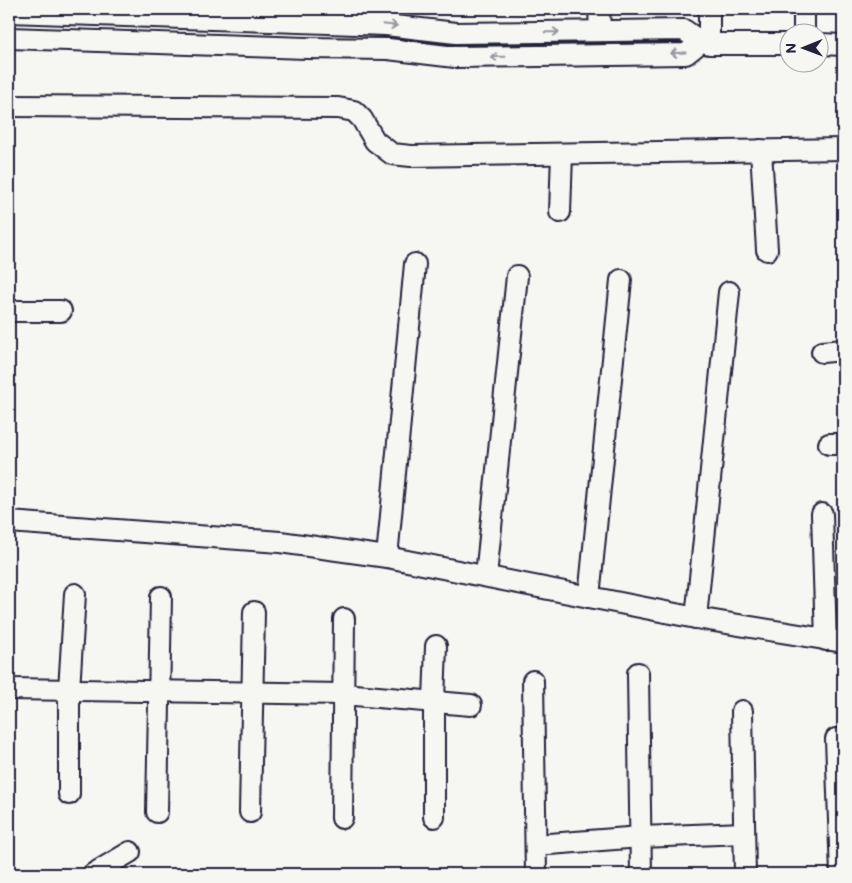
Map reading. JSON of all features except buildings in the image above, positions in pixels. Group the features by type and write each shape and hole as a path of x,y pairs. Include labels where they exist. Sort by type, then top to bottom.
{"street":[{"path":"599,9 600,31"},
{"path":"705,43 709,9"},
{"path":"804,9 804,22"},
{"path":"9,12 323,22 386,25 456,33 684,30 705,43"},
{"path":"275,20 276,47"},
{"path":"322,48 323,22"},
{"path":"9,38 388,49 455,57 686,54 705,43 780,44"},
{"path":"830,44 843,44"},
{"path":"9,106 338,108 354,111 362,119 375,141 392,154 411,156 843,149"},
{"path":"761,150 768,250"},
{"path":"560,212 562,154"},
{"path":"387,557 415,264"},
{"path":"486,576 517,276"},
{"path":"589,597 621,280"},
{"path":"696,618 729,292"},
{"path":"9,311 61,311"},
{"path":"822,352 843,350"},
{"path":"9,522 280,542 387,557 696,618 835,641 822,514"},
{"path":"69,794 69,690 75,594"},
{"path":"156,812 161,597"},
{"path":"250,812 254,612"},
{"path":"342,818 344,619"},
{"path":"434,817 436,646"},
{"path":"638,673 641,874"},
{"path":"533,681 536,874"},
{"path":"9,689 343,694 472,704"},
{"path":"742,711 745,874"},
{"path":"836,739 841,874"},
{"path":"536,845 641,837 744,833"},
{"path":"93,874 130,852"}]}
